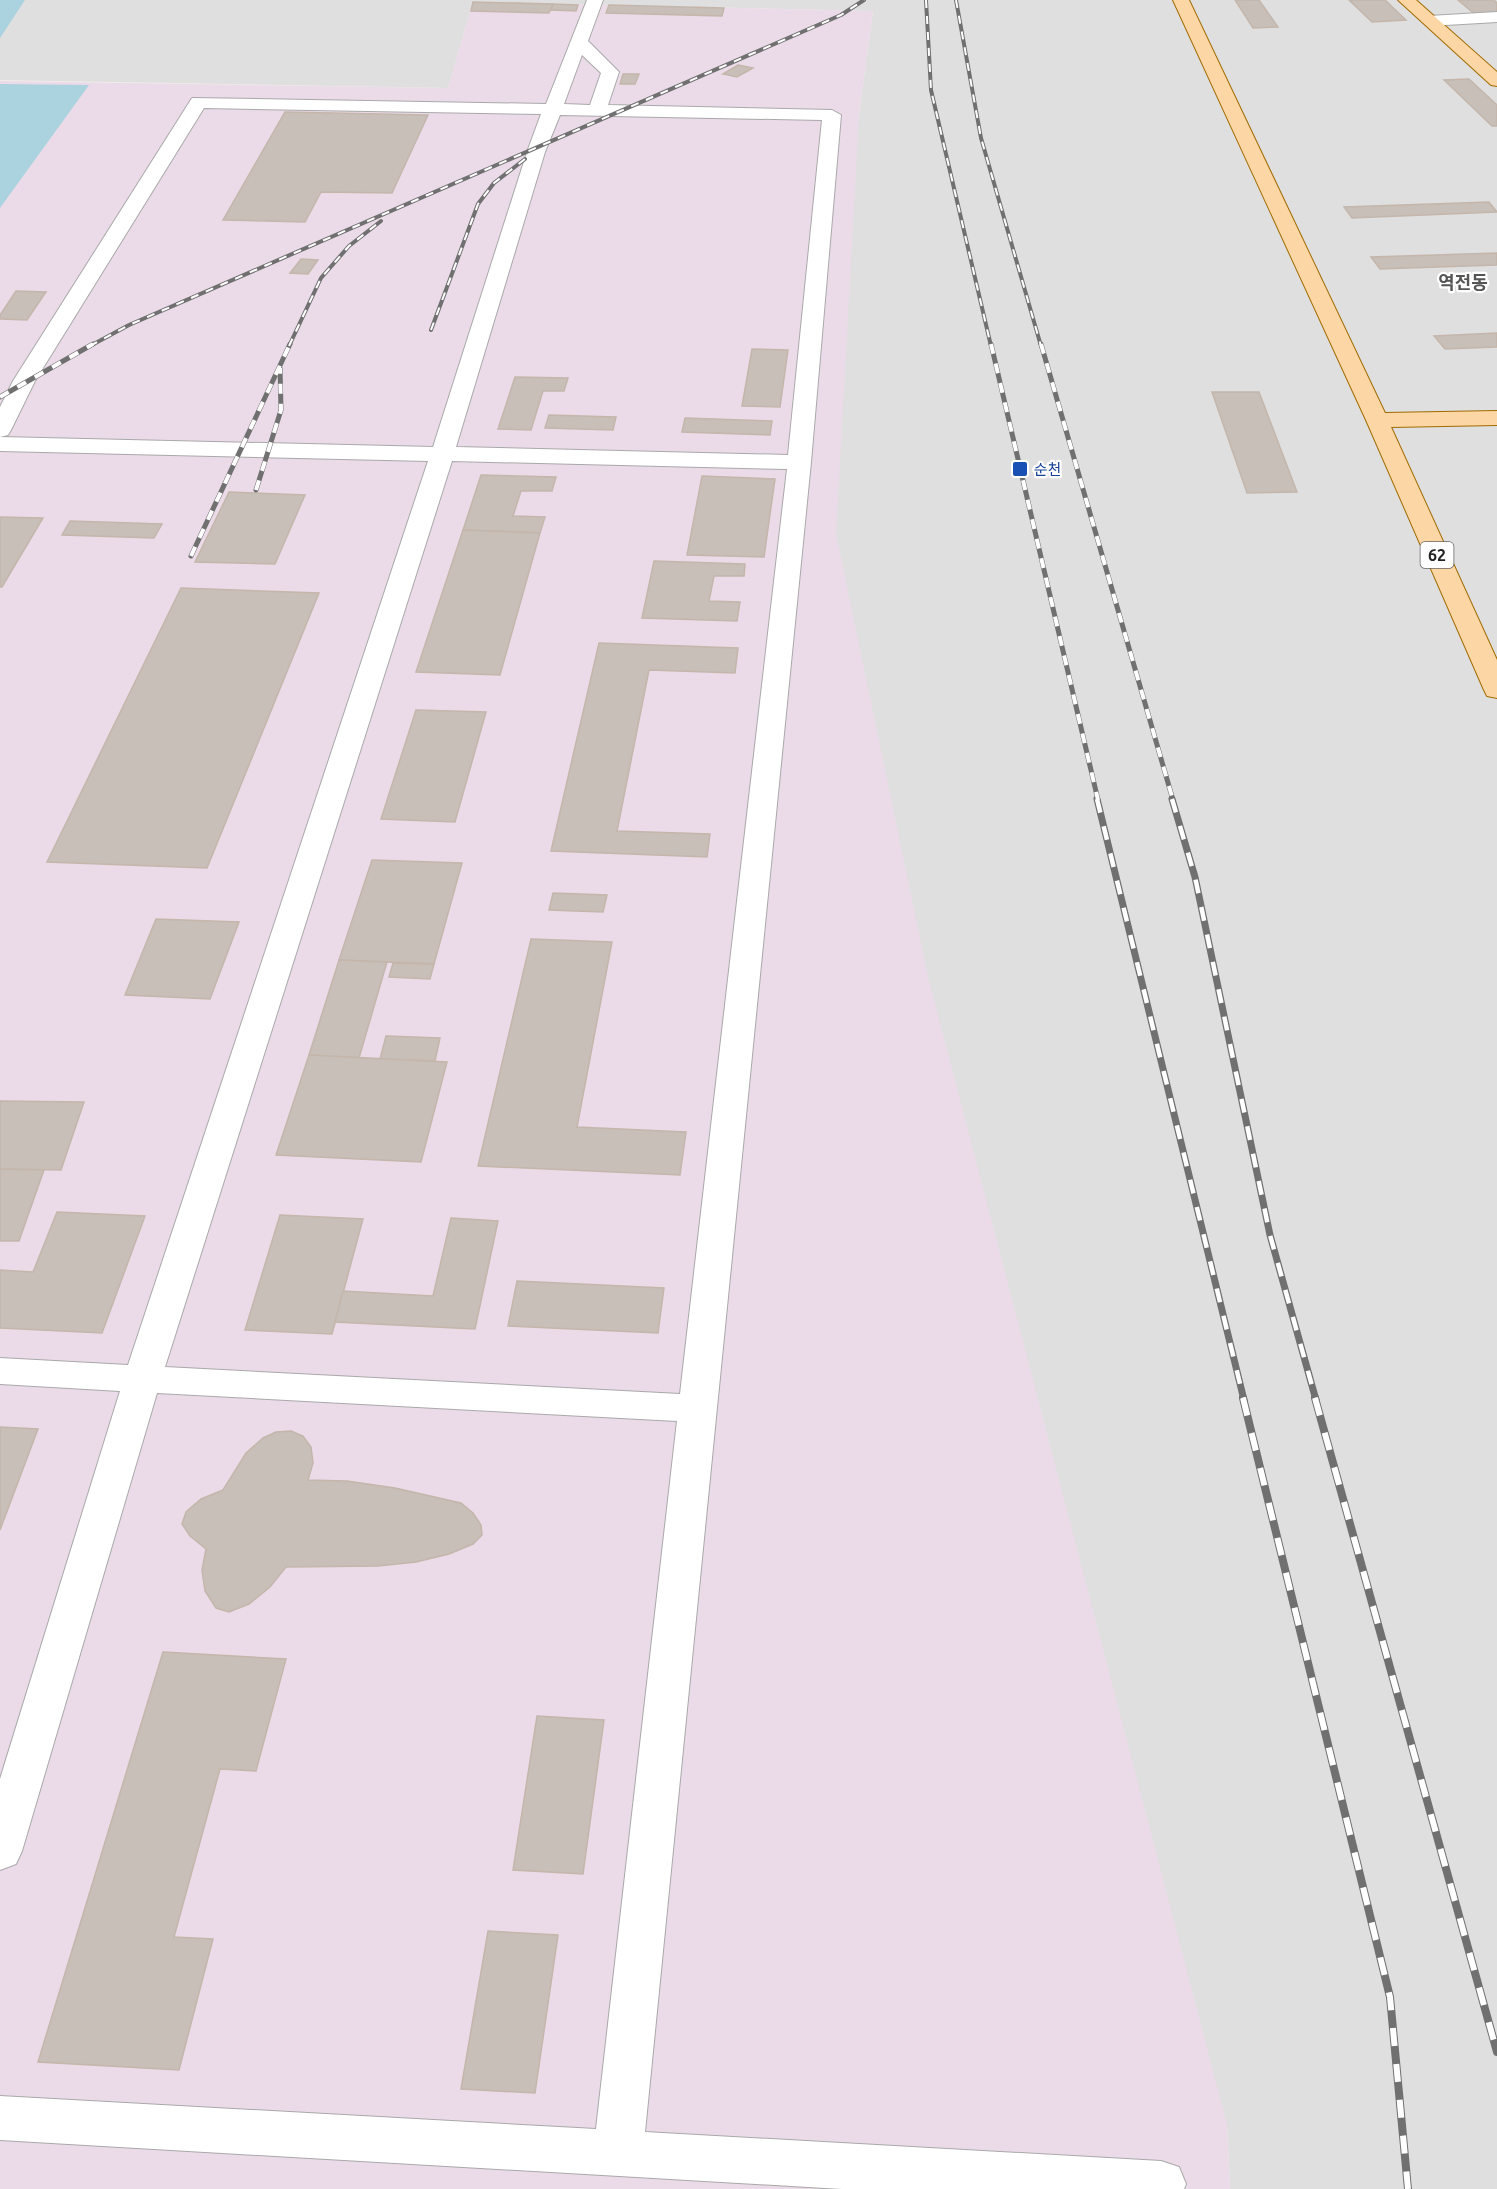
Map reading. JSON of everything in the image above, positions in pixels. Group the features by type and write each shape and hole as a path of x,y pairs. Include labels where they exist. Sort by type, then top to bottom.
{"main road":[{"path":"1181,0 1377,420 1497,418"},
{"path":"1406,0 1497,81"},
{"name":"62","path":"1377,420 1497,690"}],"street":[{"path":"0,1851 142,1379 443,452 536,152 593,3"},
{"path":"1429,21 1497,17"},
{"path":"578,40 610,72 598,109"},
{"path":"0,430 24,381 198,102 832,115 799,462 618,2153"},
{"path":"0,444 443,452 799,462"},
{"path":"0,1371 698,1409"},
{"path":"0,2118 1161,2184"}],"shaded area":[{"path":"0,0 1497,0 1497,2189 1230,2189 1227,2125 702,2083 859,114 873,11 473,2 448,88 0,80"},
{"path":"473,2 873,11 859,114 836,534 928,977 1227,2125 1230,2189 0,2189 0,81 448,88"}],"water":[{"path":"0,0 25,0 0,38"},
{"path":"0,84 89,85 0,208"}],"building":[{"path":"1235,0 1259,0 1278,27 1253,28"},
{"path":"1349,0 1385,0 1406,20 1372,22"},
{"path":"1458,0 1494,0 1497,3 1497,15 1477,16"},
{"path":"473,2 553,4 549,13 471,11"},
{"path":"553,4 578,5 576,11 551,10"},
{"path":"609,5 724,8 722,16 606,13"},
{"path":"738,65 753,68 737,77 723,74"},
{"path":"623,74 639,74 635,84 620,84"},
{"path":"1469,79 1497,105 1497,126 1492,126 1444,80"},
{"path":"285,112 428,115 392,193 321,192 305,222 223,220"},
{"path":"1489,202 1497,212 1352,218 1344,207"},
{"path":"1497,253 1497,265 1380,269 1371,257"},
{"path":"301,259 318,260 308,274 290,273"},
{"path":"16,291 46,292 27,320 0,319 0,315"},
{"path":"1497,333 1497,347 1445,349 1434,336"},
{"path":"752,349 788,350 780,407 742,406"},
{"path":"515,377 568,378 564,391 543,391 531,430 498,429"},
{"path":"1212,392 1259,392 1297,492 1247,493"},
{"path":"549,415 616,417 613,430 545,428"},
{"path":"685,418 772,421 770,435 682,432"},
{"path":"481,475 556,477 552,491 521,491 513,516 545,517 540,533 463,530"},
{"path":"702,476 775,479 764,557 687,555"},
{"path":"229,492 305,495 275,564 195,562"},
{"path":"0,517 43,518 2,587 0,587"},
{"path":"70,521 162,524 154,538 62,535"},
{"path":"463,530 540,533 500,675 416,672"},
{"path":"654,561 745,564 744,576 714,576 709,601 740,602 737,621 642,618"},
{"path":"181,588 319,593 207,868 47,862"},
{"path":"599,643 738,648 735,673 649,670 617,831 710,834 707,857 551,851"},
{"path":"416,710 486,712 455,822 381,819"},
{"path":"372,860 462,863 434,964 339,960"},
{"path":"553,893 607,895 603,912 549,910"},
{"path":"156,919 239,922 210,999 125,995"},
{"path":"531,939 612,942 577,1127 686,1132 680,1175 478,1166"},
{"path":"339,960 387,962 359,1058 309,1055"},
{"path":"393,963 434,964 430,979 389,977"},
{"path":"386,1036 440,1038 435,1061 380,1059"},
{"path":"309,1055 447,1062 421,1162 276,1155"},
{"path":"0,1101 84,1102 61,1170 0,1169"},
{"path":"0,1169 44,1170 19,1241 0,1241"},
{"path":"57,1212 145,1216 102,1333 0,1328 0,1270 33,1272"},
{"path":"280,1215 363,1219 332,1334 245,1330"},
{"path":"451,1218 498,1221 475,1329 335,1322 343,1291 433,1296"},
{"path":"517,1281 664,1288 658,1333 508,1326"},
{"path":"0,1427 38,1429 0,1530"},
{"path":"291,1431 303,1436 311,1447 313,1463 308,1480 347,1481 395,1488 461,1503 473,1513 481,1525 482,1535 473,1544 449,1554 416,1562 378,1566 286,1567 270,1587 249,1604 229,1612 216,1608 205,1591 202,1570 206,1549 190,1536 182,1524 186,1512 201,1499 223,1490 246,1453 263,1438 276,1432"},
{"path":"163,1652 286,1659 256,1771 220,1769 174,1937 213,1939 179,2070 38,2062"},
{"path":"537,1716 604,1720 583,1874 513,1870"},
{"path":"488,1931 558,1935 535,2093 461,2089"}],"railway":[{"path":"90,346 129,325 841,15 864,0"},
{"path":"926,0 931,90 991,346"},
{"path":"956,0 981,138 1041,346"},
{"path":"431,330 478,204 494,183 525,159"},
{"path":"289,346 321,278 349,246 381,221"},
{"path":"0,397 93,344"},
{"path":"191,556 290,344"},
{"path":"991,344 1098,800"},
{"path":"1041,344 1173,800"},
{"path":"256,490 281,410 280,368"},
{"path":"1097,799 1244,1400"},
{"path":"1172,799 1195,877 1270,1235 1316,1400"},
{"path":"1243,1398 1390,1997 1408,2189"},
{"path":"1315,1398 1497,2052"}],"place":[{"name":"순천","path":"1020,469"}],"district":[{"name":"역전동","path":"1463,282"}]}
